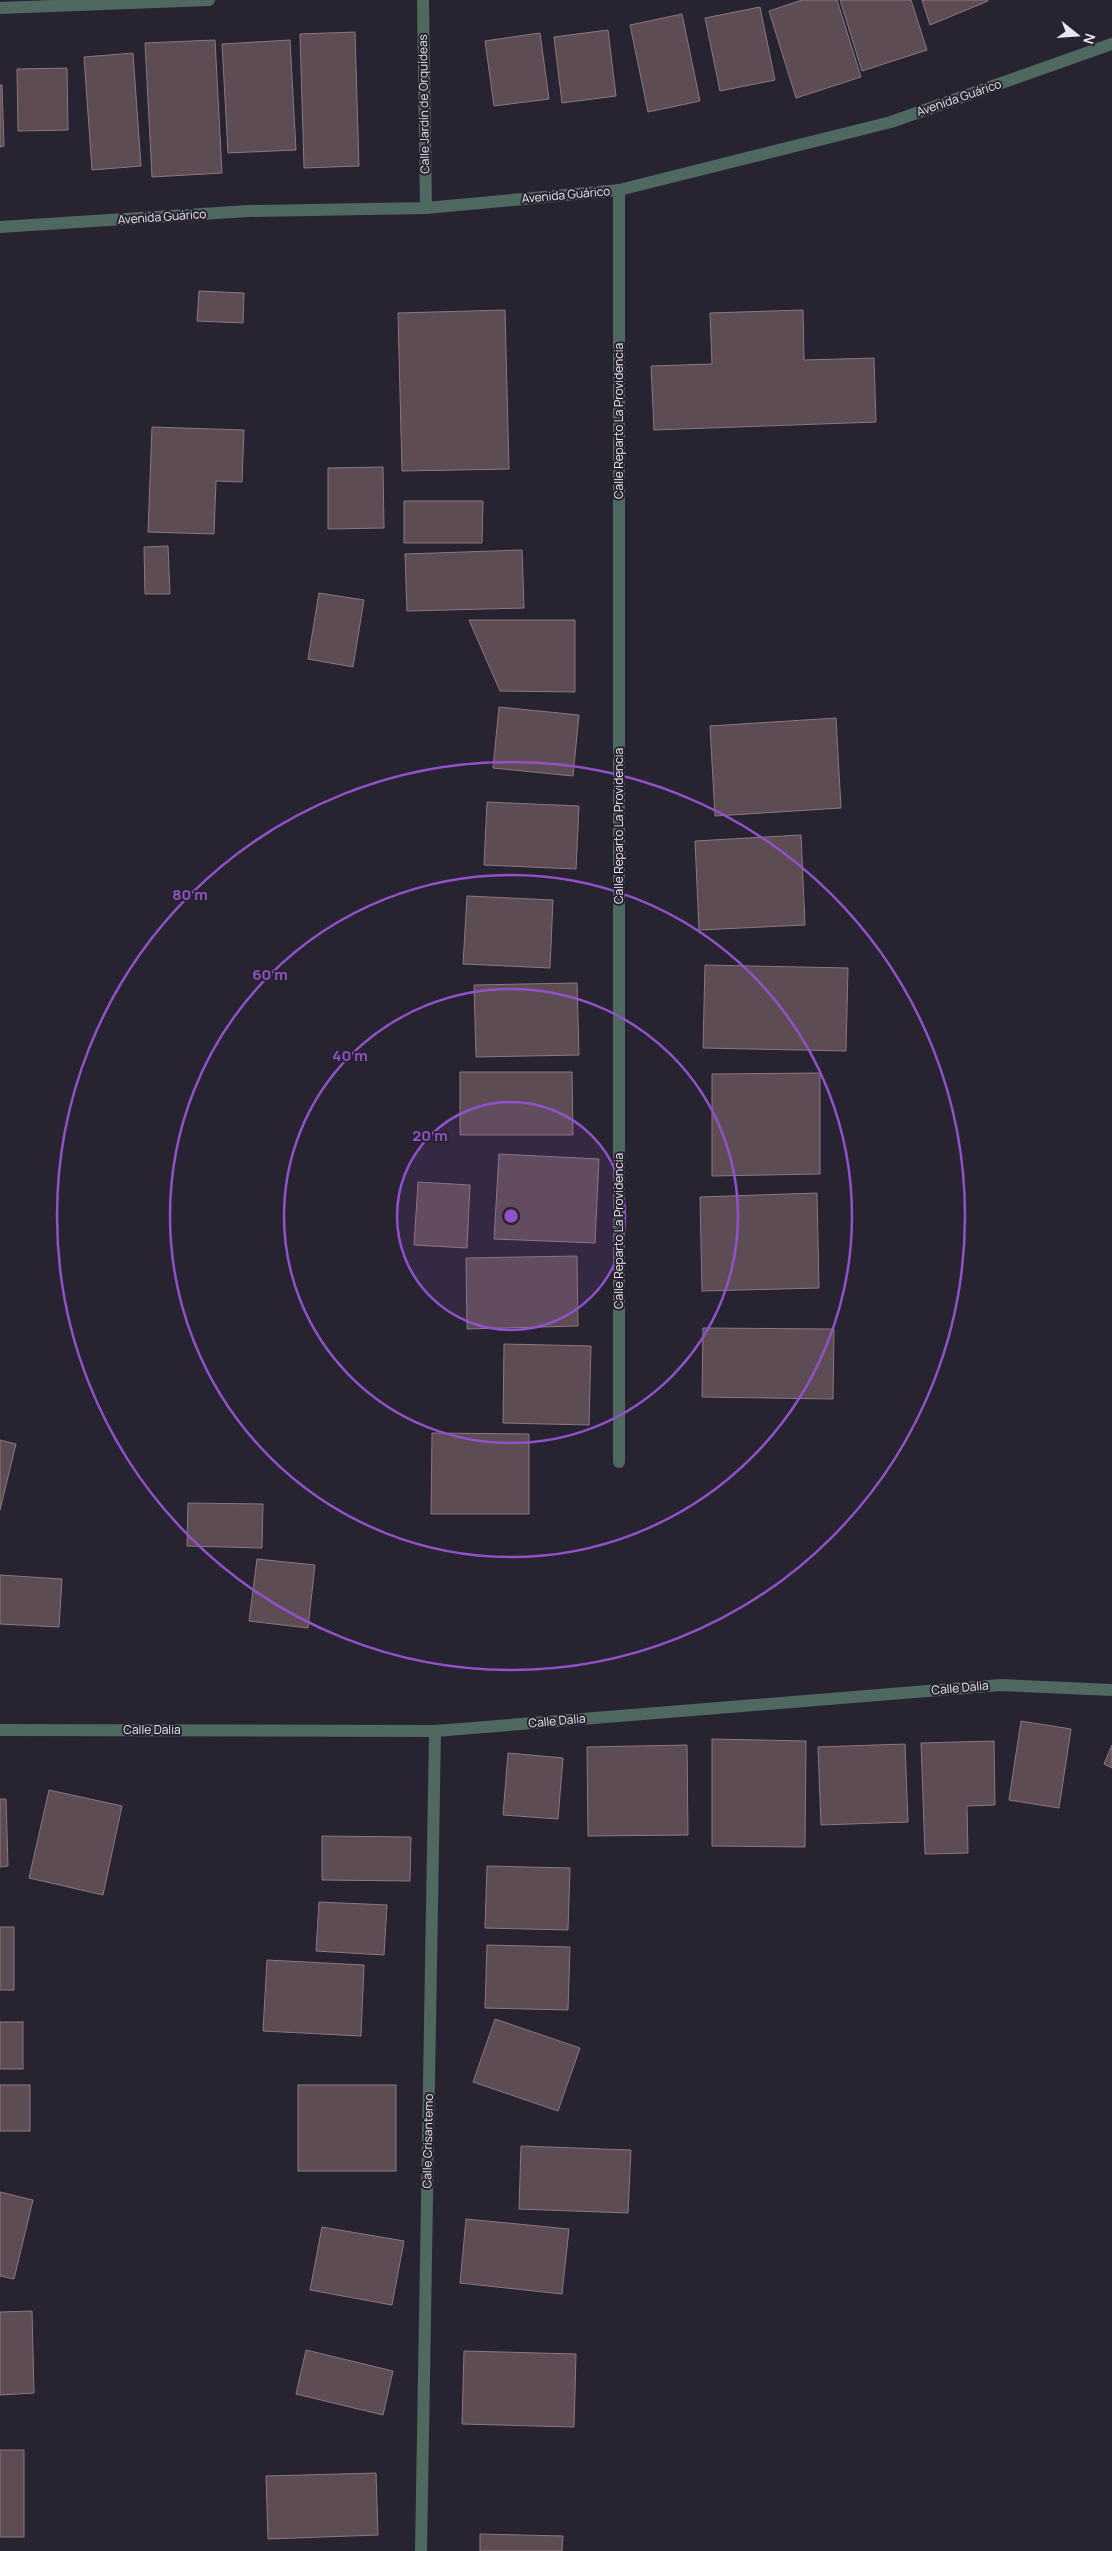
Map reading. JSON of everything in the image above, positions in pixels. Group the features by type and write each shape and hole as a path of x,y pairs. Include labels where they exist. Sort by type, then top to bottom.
{"street":[{"path":"0,8 75,2 209,0"},
{"name":"Calle Jardín de Orquídeas","path":"423,0 426,208"},
{"name":"Avenida Guárico","path":"0,227 248,212 426,208 619,190 891,122 1112,44"},
{"name":"Calle Reparto La Providencia","path":"619,190 620,1462"},
{"name":"Calle Dalia","path":"0,1730 435,1731 1001,1685 1112,1690"},
{"name":"Calle Crisantemo","path":"421,2551 435,1731"}],"building":[{"path":"802,0 837,0 861,77 796,98 769,11"},
{"path":"840,0 911,0 927,50 862,71"},
{"path":"922,0 987,0 988,1 930,25"},
{"path":"760,7 775,80 720,91 705,18"},
{"path":"682,14 700,101 648,112 630,25"},
{"path":"608,30 616,96 562,103 554,37"},
{"path":"355,32 359,166 304,168 300,34"},
{"path":"540,33 549,99 494,106 485,41"},
{"path":"215,40 222,173 152,177 145,43"},
{"path":"290,40 296,150 228,153 222,44"},
{"path":"133,53 141,166 92,170 84,57"},
{"path":"67,68 68,130 18,131 17,69"},
{"path":"0,85 2,85 4,146 0,147"},
{"path":"199,291 244,293 243,323 197,321"},
{"path":"505,310 509,469 402,471 398,313"},
{"path":"803,310 804,360 874,358 876,422 654,430 651,366 712,364 710,313"},
{"path":"152,427 244,430 242,482 216,481 214,534 148,532"},
{"path":"383,467 384,528 328,529 328,468"},
{"path":"404,501 483,501 482,543 404,543"},
{"path":"168,546 170,594 145,594 144,547"},
{"path":"522,550 524,608 407,611 405,554"},
{"path":"319,593 364,600 353,667 308,659"},
{"path":"469,620 575,620 575,692 500,691"},
{"path":"499,707 579,715 573,776 493,768"},
{"path":"836,718 841,808 715,816 710,726"},
{"path":"487,802 579,806 576,869 484,865"},
{"path":"801,835 805,925 699,930 695,841"},
{"path":"467,896 553,900 550,968 463,964"},
{"path":"705,965 848,968 846,1051 703,1048"},
{"path":"577,983 579,1055 476,1057 474,985"},
{"path":"460,1072 572,1072 573,1135 460,1135"},
{"path":"820,1073 820,1174 712,1176 712,1074"},
{"path":"499,1154 599,1159 595,1243 494,1239"},
{"path":"418,1182 470,1185 467,1248 414,1245"},
{"path":"817,1193 819,1288 702,1291 700,1197"},
{"path":"577,1256 578,1326 467,1329 466,1258"},
{"path":"703,1328 834,1329 833,1399 702,1397"},
{"path":"504,1344 591,1346 589,1425 503,1423"},
{"path":"432,1433 529,1434 529,1514 431,1514"},
{"path":"0,1440 16,1444 0,1510"},
{"path":"188,1503 263,1504 262,1548 187,1546"},
{"path":"257,1559 315,1565 308,1628 249,1621"},
{"path":"0,1575 62,1579 59,1627 0,1624"},
{"path":"1021,1721 1071,1729 1059,1808 1009,1800"},
{"path":"712,1739 806,1741 805,1847 712,1846"},
{"path":"994,1741 995,1805 967,1806 968,1853 925,1854 921,1743"},
{"path":"905,1744 908,1822 821,1825 818,1747"},
{"path":"687,1745 688,1835 588,1836 587,1747"},
{"path":"1112,1745 1112,1768 1104,1764"},
{"path":"508,1753 563,1758 558,1819 503,1815"},
{"path":"49,1790 122,1806 103,1895 29,1878"},
{"path":"0,1799 6,1799 8,1866 0,1867"},
{"path":"322,1836 411,1837 410,1881 322,1880"},
{"path":"487,1866 570,1868 568,1930 485,1928"},
{"path":"319,1902 387,1905 384,1955 316,1951"},
{"path":"0,1927 14,1927 14,1990 0,1990"},
{"path":"487,1945 570,1947 568,2010 485,2008"},
{"path":"267,1960 364,1965 361,2036 263,2031"},
{"path":"495,2019 580,2048 558,2111 473,2082"},
{"path":"0,2022 23,2022 23,2069 0,2069"},
{"path":"0,2085 30,2085 30,2131 0,2131"},
{"path":"298,2085 396,2085 396,2171 298,2171"},
{"path":"521,2146 631,2150 628,2213 519,2209"},
{"path":"0,2192 33,2200 14,2279 0,2276"},
{"path":"466,2219 569,2229 562,2294 460,2283"},
{"path":"322,2227 404,2241 392,2305 310,2290"},
{"path":"32,2311 34,2393 0,2395 0,2312"},
{"path":"306,2350 393,2371 383,2415 296,2394"},
{"path":"464,2351 576,2354 574,2427 462,2424"},
{"path":"0,2450 24,2450 24,2537 0,2537"},
{"path":"376,2473 378,2535 268,2539 266,2476"},
{"path":"480,2534 563,2536 562,2551 480,2551"}]}
